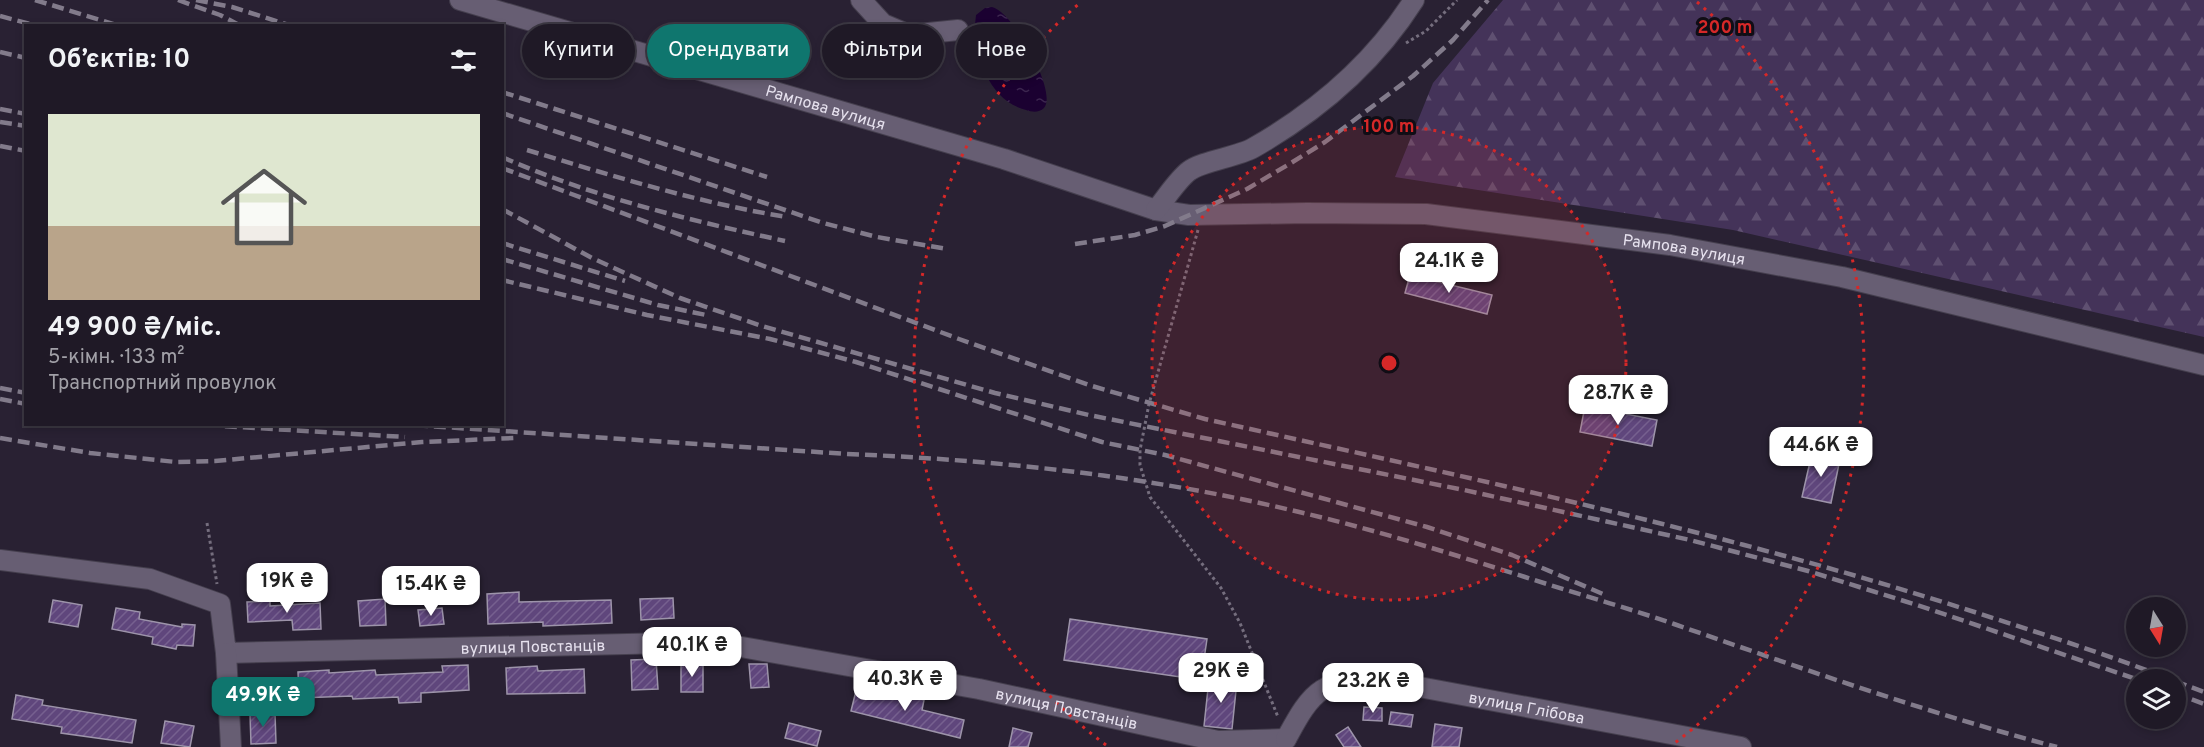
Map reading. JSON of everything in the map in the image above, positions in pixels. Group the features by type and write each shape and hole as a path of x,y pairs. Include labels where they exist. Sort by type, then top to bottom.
{"street":[{"name":"Рампова вулиця","path":"460,0 1004,159 1156,210 1189,215 1426,214 1670,245 1842,277 2204,365"},
{"path":"861,0 884,24 909,35 956,30"},
{"path":"1156,210 1189,170 1250,149 1301,119 1372,57 1414,0"},
{"path":"0,560 150,579 220,604 226,653 231,747"},
{"name":"вулиця Повстанців","path":"226,653 712,642 979,689 1218,741 1290,743"},
{"name":"вулиця Глібова","path":"1290,743 1299,714 1323,689 1353,680 1387,681 1728,746"}],"path":[{"path":"1397,46 1426,31 1457,0"},
{"path":"1189,215 1199,227 1197,240 1149,404 1140,450 1140,465 1150,497 1221,588 1240,623 1290,743"},
{"path":"207,523 220,604"}],"green space":[{"path":"1503,0 2204,0 2204,337 1733,230 1395,177 1433,83"}],"water":[{"path":"992,7 1001,12 1012,24 975,24 976,15 985,8"},
{"path":"988,78 1042,78 1047,100 1040,111 1031,111 1013,105 992,85"}],"building":[{"path":"1410,275 1492,295 1487,314 1405,293"},
{"path":"1585,406 1657,420 1652,446 1580,432"},
{"path":"1812,453 1840,459 1831,503 1802,497"},
{"path":"519,592 519,602 611,600 612,623 543,626 543,622 488,624 487,594"},
{"path":"673,598 674,618 641,620 640,599"},
{"path":"385,599 386,625 360,626 358,601"},
{"path":"53,600 82,605 78,627 49,622"},
{"path":"270,601 270,606 320,603 321,629 293,630 292,620 248,622 247,602"},
{"path":"116,608 140,612 139,619 182,627 182,624 195,625 193,646 177,645 176,649 152,644 153,637 112,629"},
{"path":"442,608 444,624 420,626 418,610"},
{"path":"1070,619 1207,639 1201,680 1064,660"},
{"path":"656,659 658,689 632,690 631,660"},
{"path":"749,664 767,664 769,687 751,688"},
{"path":"468,665 469,690 421,693 421,702 399,703 398,697 299,698 298,672 329,670 329,673 375,670 376,675 443,672 442,666"},
{"path":"681,665 703,665 703,692 681,692"},
{"path":"537,666 538,671 584,669 585,693 507,694 506,668"},
{"path":"1209,679 1237,681 1232,729 1204,726"},
{"path":"857,687 899,698 900,694 924,700 922,710 964,720 960,738 851,711"},
{"path":"16,695 43,700 42,705 136,720 132,743 61,733 62,727 12,719"},
{"path":"1364,707 1382,708 1382,721 1363,720"},
{"path":"1391,712 1413,715 1411,727 1389,724"},
{"path":"275,713 276,743 251,744 250,714"},
{"path":"165,721 194,726 190,747 161,743"},
{"path":"789,723 821,731 817,746 785,738"},
{"path":"1435,724 1462,728 1459,747 1432,747"},
{"path":"1348,727 1361,747 1344,747 1336,735"},
{"path":"1013,728 1032,733 1028,747 1009,747"}],"railway":[{"path":"35,0 113,24"},
{"path":"178,0 220,15 237,24"},
{"path":"196,0 232,7 286,24"},
{"path":"1075,244 1135,235 1165,226 1247,189 1325,142 1413,76 1453,40 1488,0"},
{"path":"0,16 30,24"},
{"path":"0,52 24,58"},
{"path":"504,93 767,177"},
{"path":"0,109 24,114"},
{"path":"504,114 823,223 877,237 947,249"},
{"path":"0,122 24,126"},
{"path":"0,146 24,151"},
{"path":"527,150 689,197 787,217"},
{"path":"504,158 606,196 677,216 785,241"},
{"path":"504,169 959,339 1092,386 1205,419 1603,509 1800,560 1899,588 2142,669"},
{"path":"504,210 592,258 680,298 762,326 995,393 1089,415 1464,490 1690,540 1808,571 2126,676"},
{"path":"504,244 625,281"},
{"path":"504,260 658,305 706,315"},
{"path":"504,280 647,315 770,339 856,362 1102,442 1165,455 1427,527 1512,555 1603,594"},
{"path":"0,388 24,393"},
{"path":"0,399 24,404"},
{"path":"222,426 405,437"},
{"path":"428,426 1016,465 1128,479 1240,499 1324,518 1439,550 1656,618 1912,705 2057,747"},
{"path":"0,438 90,453 176,462 215,461 422,442 515,438"},
{"path":"2186,685 2204,692"},
{"path":"2186,697 2204,704"}]}
